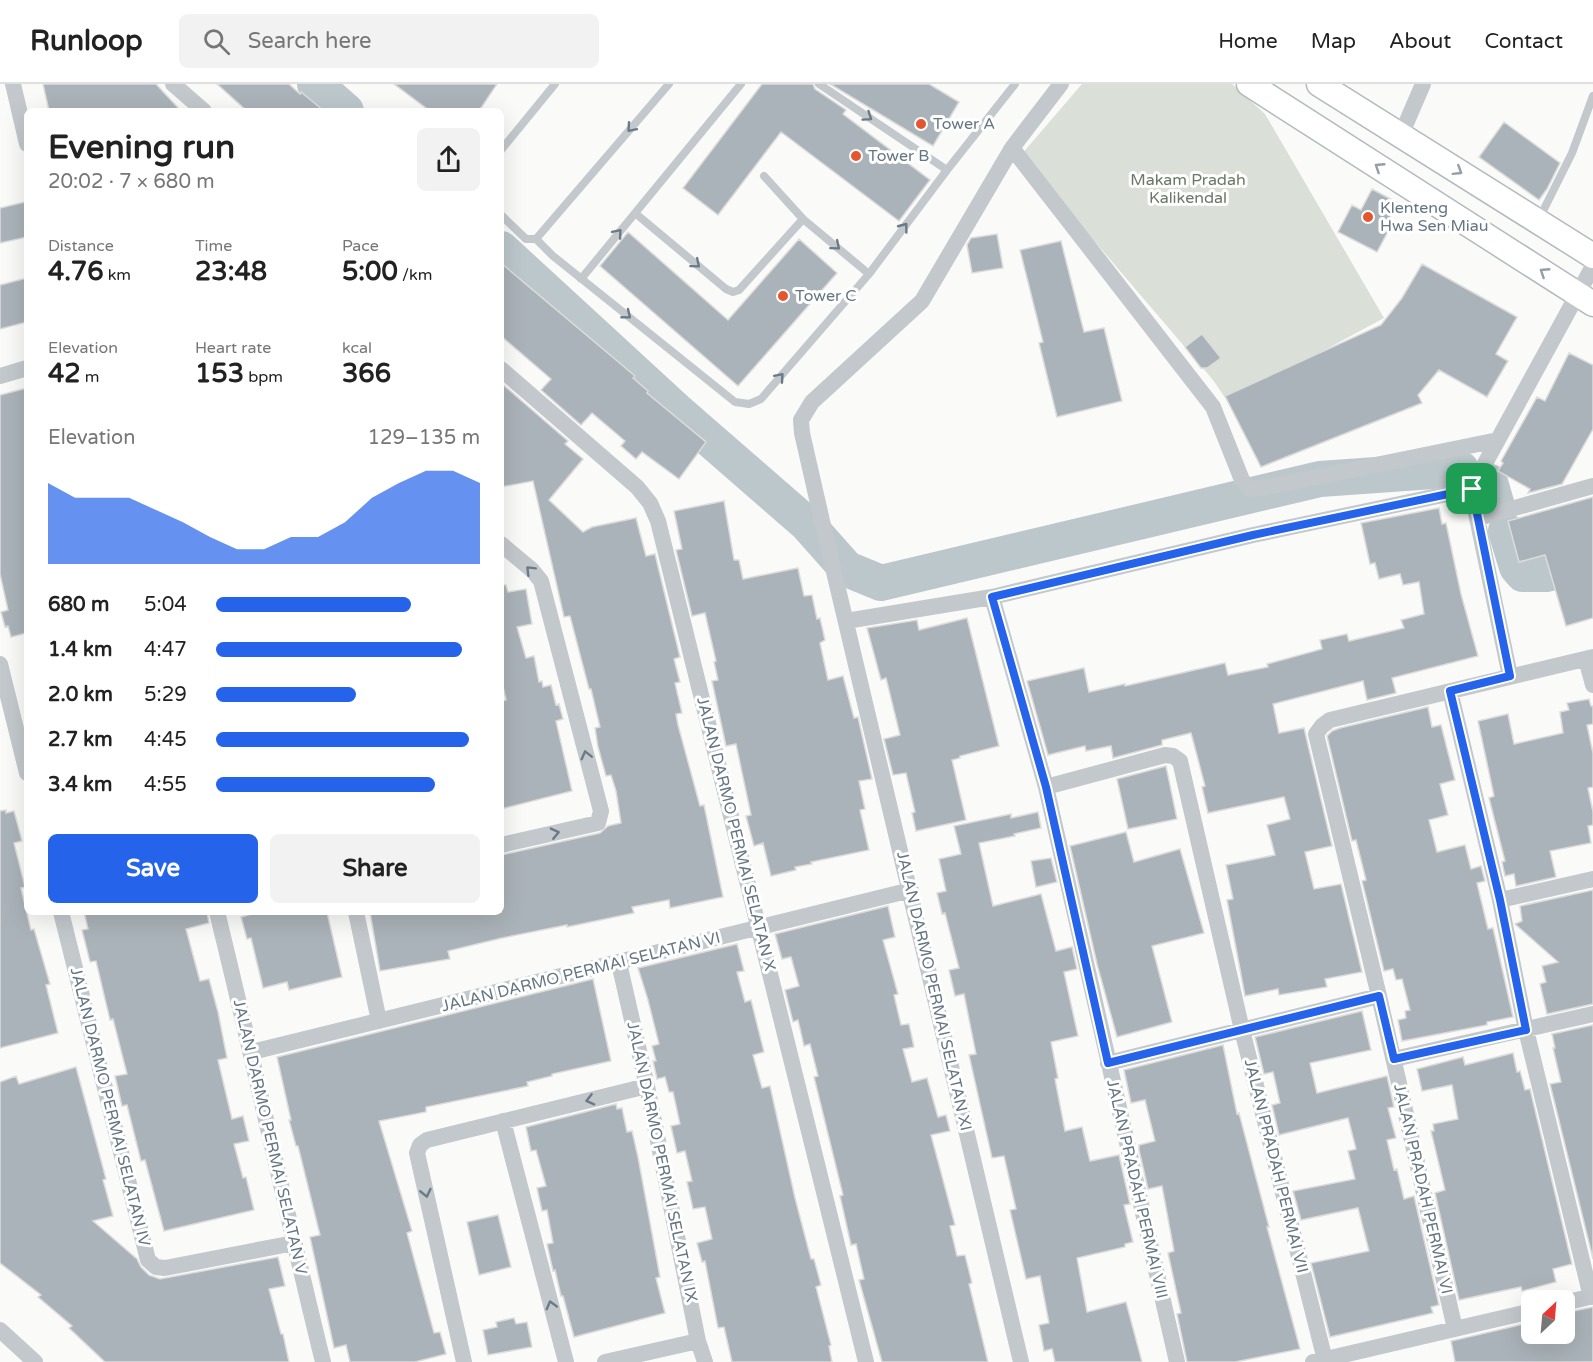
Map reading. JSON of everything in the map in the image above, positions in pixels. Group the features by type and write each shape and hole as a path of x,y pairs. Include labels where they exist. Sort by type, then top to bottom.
{"main road":[{"path":"1249,84 1586,299"},
{"path":"1301,117 1320,85 1593,256"}],"street":[{"path":"13,84 24,131"},
{"path":"173,84 201,108"},
{"path":"1061,84 1012,148 1213,407 1242,480 1250,489 1498,440"},
{"path":"1401,135 1423,84"},
{"name":"JALAN DARMO PERMAI SELATAN XI","path":"1012,148 926,296 915,309 812,402 801,420 831,560 1021,1362"},
{"path":"1510,676 1472,489 1498,440 1586,299 1593,266"},
{"path":"0,376 24,369"},
{"name":"JALAN DARMO PERMAI SELATAN X","path":"504,372 637,487 650,503 658,521 866,1362"},
{"path":"1479,518 1593,486"},
{"path":"846,621 992,597 1253,535 1472,489"},
{"path":"504,547 532,570 541,581 601,812 598,823 504,844"},
{"name":"JALAN PRADAH PERMAI VIII","path":"992,597 1046,787 1177,1362"},
{"path":"1575,1300 1592,1296 1526,1030 1500,900 1450,691 1590,658 1593,685"},
{"path":"0,664 24,761"},
{"name":"JALAN PRADAH PERMAI VI","path":"1450,691 1330,720 1316,734 1394,1059 1455,1329"},
{"name":"JALAN PRADAH PERMAI VII","path":"1046,787 1165,755 1173,756 1180,761 1319,1361"},
{"path":"1500,900 1593,879"},
{"name":"JALAN DARMO PERMAI SELATAN VI","path":"252,1052 911,890"},
{"name":"JALAN DARMO PERMAI SELATAN IV","path":"62,915 148,1260 156,1268 165,1268 294,1243"},
{"name":"JALAN DARMO PERMAI SELATAN V","path":"218,915 252,1052 323,1362"},
{"path":"357,915 379,1021"},
{"name":"JALAN DARMO PERMAI SELATAN IX","path":"619,963 647,1086 698,1341 705,1362"},
{"path":"1108,1063 1379,996"},
{"path":"1394,1059 1593,1014"},
{"path":"465,1362 417,1153 420,1145 428,1140 647,1086"},
{"path":"503,1121 566,1362"},
{"path":"1319,1361 1521,1314"},
{"path":"0,1330 35,1362"},
{"path":"605,1362 698,1341"}],"lane":[{"path":"504,146 555,84"},
{"path":"536,239 669,84"},
{"path":"581,279 741,84"},
{"path":"819,84 946,170"},
{"path":"504,218 526,239 536,239 581,279 735,402 749,404 761,399 869,274 946,170 1015,84"},
{"path":"1537,221 1572,153 1593,96"},
{"path":"764,176 803,219 869,274"},
{"path":"635,213 726,289 733,292 739,290 803,219"}],"green space":[{"name":"Makam Pradah Kalikendal","path":"1082,84 1232,84 1265,114 1384,318 1228,402 1213,380 1021,155"}],"building":[{"path":"43,84 156,84 178,108 48,108"},
{"path":"217,84 289,84 320,108 244,108"},
{"path":"394,84 497,84 481,108 426,108"},
{"name":"Tower B","path":"762,84 813,84 815,89 846,110 843,114 930,180 899,221 781,132 718,215 683,188"},
{"name":"Tower A","path":"830,84 929,84 959,102 933,146"},
{"path":"1504,122 1560,163 1539,200 1479,157"},
{"name":"Klenteng Hwa Sen Miau","path":"1372,189 1398,203 1386,224 1391,226 1377,252 1338,232 1352,205 1361,210"},
{"path":"24,202 24,238 0,243 0,208"},
{"name":"Tower C","path":"628,232 728,320 799,239 837,273 738,386 600,266"},
{"path":"997,234 1003,268 972,273 967,245 971,238"},
{"path":"1061,241 1084,332 1104,328 1122,401 1057,417 1039,343 1043,342 1020,250"},
{"path":"1422,264 1517,317 1496,354 1508,361 1487,397 1439,370 1418,395 1422,403 1261,467 1225,396 1381,325 1402,298"},
{"path":"504,266 635,376 633,378 648,391 647,393 706,442 679,479 642,452 636,459 621,446 625,441 592,413 581,425 541,390 551,379 504,339"},
{"path":"24,279 24,323 0,329 0,285"},
{"path":"1202,334 1221,358 1207,368 1201,368 1185,347"},
{"path":"1569,353 1593,365 1593,429 1562,484 1528,493 1530,489 1498,471 1503,463 1501,461 1537,397 1545,401"},
{"path":"504,386 568,441 565,444 583,459 549,500 583,532 592,527 636,518 646,556 655,554 680,657 674,659 680,682 675,683 682,713 676,714 678,725 700,806 704,805 723,897 670,908 669,900 632,907 634,913 502,938 448,951 450,959 380,971 371,915 504,915 504,854 600,833 608,826 621,823 616,791 611,775 606,776 598,747 595,728 600,727 591,689 589,689 570,616 564,617 533,481 504,486"},
{"path":"24,389 24,634 11,637 8,626 5,627 1,612 8,610 0,574 0,395"},
{"path":"1593,497 1593,618 1566,626 1545,555 1519,562 1508,521"},
{"path":"724,501 734,560 739,560 743,579 798,568 804,596 812,595 817,619 820,618 825,640 820,643 828,680 843,676 854,718 858,717 872,779 859,781 865,809 860,810 869,850 811,862 812,864 795,867 796,870 771,876 763,843 754,846 746,816 751,815 736,744 726,746 712,681 718,680 705,613 692,616 676,550 682,549 674,511"},
{"path":"1439,508 1442,524 1446,523 1461,594 1478,656 1392,678 1396,693 1367,700 1363,681 1273,704 1279,733 1304,728 1332,846 1305,852 1314,889 1341,884 1362,972 1325,979 1327,987 1279,995 1278,989 1245,996 1227,900 1233,899 1226,865 1275,855 1267,825 1290,819 1284,797 1208,813 1202,787 1205,786 1191,733 1162,740 1162,745 1113,758 1111,746 1086,751 1085,746 1048,755 1027,681 1084,668 1089,692 1225,663 1228,675 1268,667 1267,664 1322,649 1320,640 1347,634 1349,641 1404,628 1401,620 1424,614 1419,582 1403,585 1400,574 1379,579 1375,563 1370,564 1361,523"},
{"path":"504,585 508,592 526,589 532,624 517,627 526,658 534,656 539,682 542,681 543,687 551,685 556,705 559,704 563,719 556,721 572,791 504,808 504,700 506,700 504,691"},
{"path":"967,618 999,746 952,760 966,820 916,831 912,813 915,812 906,773 893,775 884,739 900,735 886,678 881,680 867,628 917,620 919,630"},
{"path":"1589,699 1593,706 1593,724 1587,725 1593,753 1593,787 1588,788 1593,812 1593,825 1588,826 1591,843 1550,851 1556,877 1516,886 1514,874 1505,876 1502,862 1505,861 1489,798 1494,796 1478,721 1508,714 1514,744 1563,733 1560,712 1569,710 1567,703"},
{"path":"1428,707 1432,727 1441,725 1455,780 1440,784 1448,815 1429,820 1437,852 1465,845 1471,869 1481,866 1485,881 1477,883 1488,929 1493,928 1513,1017 1487,1022 1487,1025 1402,1041 1398,1020 1406,1018 1405,1011 1410,1010 1402,979 1396,980 1393,969 1384,971 1362,881 1366,880 1356,840 1352,841 1327,736 1340,728"},
{"path":"1166,766 1177,819 1128,829 1117,779"},
{"path":"6,810 6,813 14,811 22,841 14,843 24,883 24,887 21,888 24,915 27,915 31,930 34,929 50,984 46,985 58,1033 0,1048 0,811"},
{"path":"1038,812 1041,828 979,843 993,906 1041,894 1056,951 1072,947 1077,969 1064,972 1078,1036 1051,1042 1065,1131 1082,1127 1090,1161 1119,1155 1130,1204 1124,1205 1133,1242 1125,1244 1125,1247 1077,1258 1087,1312 1126,1302 1142,1362 1055,1362 1052,1349 1044,1351 1039,1325 1049,1323 1040,1276 1026,1279 1010,1210 1016,1209 1004,1156 992,1158 969,1055 976,1054 964,994 955,996 949,970 959,968 945,913 942,914 937,893 946,891 939,859 961,854 954,826 1011,814 1011,818"},
{"path":"1126,832 1134,862 1180,849 1204,933 1152,946 1172,1022 1117,1037 1097,964 1070,846"},
{"path":"1051,858 1057,882 1036,887 1031,861"},
{"path":"1593,890 1593,1004 1547,1014 1540,984 1546,982 1542,966 1558,962 1515,924 1522,921 1520,906"},
{"path":"888,906 895,937 883,940 898,994 894,995 901,1025 909,1024 914,1047 903,1049 912,1082 927,1078 938,1117 946,1115 950,1131 931,1135 955,1225 950,1226 957,1256 965,1255 972,1283 969,1284 988,1362 882,1362 859,1280 864,1279 856,1244 851,1245 840,1196 843,1195 814,1077 818,1076 810,1044 804,1046 798,1020 793,1022 785,990 799,986 791,957 782,959 775,934"},
{"path":"85,915 208,915 209,923 186,929 200,981 209,979 218,1012 227,1058 218,1060 232,1119 243,1116 249,1141 234,1144 243,1178 246,1177 254,1210 164,1231 145,1160 141,1161 127,1105 122,1106 115,1076 127,1074 113,1019 110,1020 96,961 90,962 82,930 88,929"},
{"path":"248,915 328,915 342,977 289,990 287,982 263,988 251,938 247,939 241,917"},
{"path":"737,944 744,971 737,972 745,1002 751,1000 764,1052 753,1055 762,1088 770,1086 795,1198 811,1259 814,1259 821,1285 816,1287 831,1345 829,1346 832,1362 732,1362 724,1327 718,1328 705,1261 702,1262 697,1243 712,1239 705,1207 693,1209 687,1182 692,1181 685,1151 677,1153 671,1126 680,1124 673,1092 669,1092 665,1077 657,1079 652,1046 659,1044 638,968"},
{"path":"593,979 611,1061 552,1074 552,1076 527,1082 528,1086 426,1107 426,1112 379,1121 412,1231 407,1233 434,1333 440,1332 446,1354 415,1362 350,1362 346,1345 334,1348 310,1237 320,1235 298,1146 296,1146 289,1120 291,1120 277,1057"},
{"path":"1362,1011 1371,1050 1310,1063 1317,1093 1387,1076 1394,1107 1388,1108 1396,1138 1387,1140 1404,1199 1414,1196 1439,1305 1431,1307 1433,1313 1330,1337 1311,1263 1369,1251 1358,1208 1301,1220 1293,1191 1355,1179 1348,1151 1356,1149 1348,1118 1279,1135 1272,1105 1280,1103 1273,1072 1264,1074 1255,1037"},
{"path":"1593,1025 1593,1259 1550,1084 1561,1082 1552,1034"},
{"path":"1223,1045 1237,1114 1239,1113 1300,1349 1235,1362 1187,1362 1177,1314 1181,1313 1168,1253 1174,1251 1162,1186 1148,1189 1139,1150 1139,1145 1155,1141 1145,1100 1131,1103 1124,1070"},
{"path":"1513,1053 1517,1072 1520,1071 1525,1090 1530,1089 1572,1264 1553,1269 1556,1282 1526,1290 1522,1290 1521,1287 1459,1300 1435,1193 1445,1190 1431,1131 1434,1131 1433,1124 1458,1119 1452,1085 1422,1091 1417,1069 1463,1057 1465,1065"},
{"path":"76,1067 106,1179 103,1180 113,1216 93,1221 137,1259 149,1275 160,1279 278,1257 285,1286 269,1289 289,1362 105,1362 69,1328 72,1326 38,1297 41,1295 0,1263 0,1082 16,1076 19,1084"},
{"path":"616,1104 617,1109 622,1108 627,1132 632,1131 660,1277 656,1278 665,1313 574,1337 547,1244 553,1243 547,1210 542,1211 537,1188 546,1186 536,1150 531,1151 526,1127"},
{"path":"498,1215 511,1267 479,1275 467,1222"},
{"path":"1593,1307 1593,1362 1455,1362 1451,1341 1521,1325 1521,1344 1575,1344 1575,1311"},
{"path":"514,1318 516,1324 527,1322 532,1347 488,1355 483,1330 497,1327 496,1322"}],"waterway":[{"path":"315,84 343,108"},
{"path":"504,252 676,410 807,524 847,569 881,583 1320,479 1461,469"},
{"path":"1490,482 1497,506"},
{"path":"1506,531 1517,567 1523,574 1546,574 1593,562"}],"place":[{"name":"Tower A","path":"921,124"},
{"name":"Tower B","path":"856,156"},
{"name":"Klenteng Hwa Sen Miau","path":"1368,217"},
{"name":"Tower C","path":"783,296"}],"route":[{"path":"1472,489 1510,676 1450,691 1500,900 1526,1030 1394,1059 1379,996 1108,1063 1046,787 992,597 1253,535 1472,489"}]}
